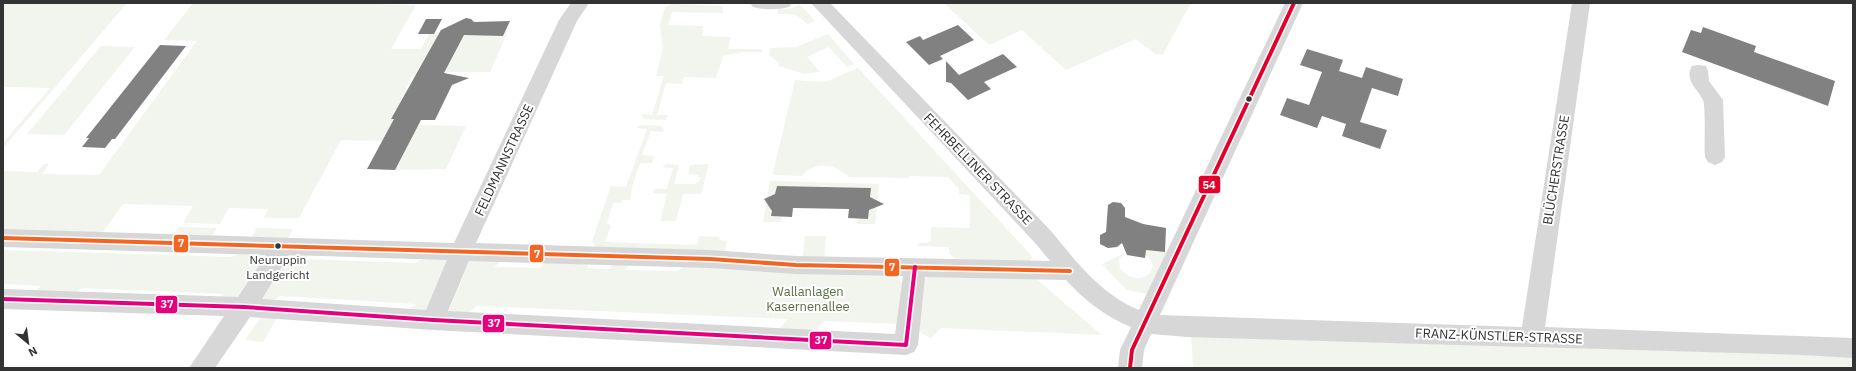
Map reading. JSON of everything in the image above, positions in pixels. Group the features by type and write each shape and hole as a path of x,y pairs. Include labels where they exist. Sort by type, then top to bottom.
{"street":[{"name":"FELDMANNSTRASSE","path":"433,320 461,252 568,20 580,3"},
{"path":"759,3 783,3"},
{"name":"FEHRBELLINER STRASSE","path":"820,3 1044,238 1070,271 1092,292 1111,306 1145,322"},
{"path":"1130,368 1131,353 1294,3"},
{"name":"BLÜCHERSTRASSE","path":"1532,338 1582,3"},
{"path":"1699,70 1700,82 1713,100 1715,157"},
{"path":"3,238 710,259 796,265 1070,271"},
{"path":"201,368 244,307 283,246"},
{"path":"3,299 244,307 433,320 906,345 915,267"},
{"name":"FRANZ-KÜNSTLER-STRASSE","path":"1145,322 1187,327 1532,338 1802,344 1853,348"}],"green space":[{"path":"3,3 127,3 3,148 3,143 50,88 3,87"},
{"path":"193,3 331,3 416,5 391,49 421,49 429,34 440,32 417,75 413,75 396,110 394,110 390,119 394,119 382,141 341,140 299,218 264,218 268,209 229,208 220,224 183,223 193,206 123,204 102,233 3,231 3,171 37,172 44,164 49,164 42,174 99,175 197,41 164,40"},
{"path":"944,3 1191,3 1163,54 1155,54 1136,39 1066,70 1022,30 989,45"},
{"path":"672,4 722,6 723,13 672,12 668,25 703,26 702,36 731,37 728,49 762,49 762,52 743,52 723,56 716,78 684,77 682,84 666,83 657,115 668,115 666,120 644,119 641,114 652,115 664,76 656,76 663,49 660,25 665,7"},
{"path":"800,5 815,21 807,24 794,15 777,14 778,9 789,9"},
{"path":"505,31 508,31 490,72 445,72 465,33 503,36"},
{"path":"828,34 854,64 847,67 829,47 807,57 820,72 804,74 779,66 778,62 769,55 770,48 796,47"},
{"path":"101,46 135,47 64,135 27,134"},
{"path":"858,68 1031,255 1032,258 1029,262 959,262 949,253 949,247 918,246 918,243 931,242 931,227 970,228 970,195 959,194 959,189 948,177 849,177 838,169 825,166 813,168 802,176 774,175 773,173 795,80 825,82"},
{"path":"418,125 466,126 446,169 395,170"},
{"path":"642,125 661,126 664,130 663,132 651,131 642,155 654,156 652,163 640,163 632,187 630,200 622,200 621,203 613,203 607,223 611,226 605,242 697,245 699,236 720,237 719,240 727,241 723,256 597,249 592,241 611,186 626,187 647,129 636,128"},
{"path":"667,164 679,165 674,184 696,184 696,182 699,182 701,177 698,177 698,175 688,174 690,165 709,164 701,194 683,194 676,221 660,221 667,194 653,193 654,189 667,189 673,168 662,167"},
{"path":"770,181 879,184 878,200 870,198 871,188 777,186 775,196 767,198"},
{"path":"766,205 773,206 772,216 782,216 781,222 763,222"},
{"path":"877,207 875,224 857,224 858,218 868,218 869,209"},
{"path":"179,227 217,228 211,237 172,237"},
{"path":"257,228 293,229 287,240 251,238"},
{"path":"805,236 826,236 824,262 802,262"},
{"path":"3,250 232,257 245,250 268,252 238,300 212,302 224,294 82,288 68,297 30,294 41,286 3,284"},
{"path":"1146,250 1165,252 1165,263 1149,294 1127,290 1102,264 1126,252 1119,259 1120,269 1129,276 1143,278 1147,276 1153,267 1151,260 1145,255"},
{"path":"292,251 314,251 303,259 415,263 431,255 446,256 450,263 429,313 404,312 416,304 280,296 268,305 261,300"},
{"name":"Wallanlagen Kasernenallee","path":"473,257 504,259 494,267 539,268 548,261 589,262 587,268 610,269 613,262 631,263 625,270 677,271 691,263 709,263 717,269 895,274 903,284 900,324 825,321 815,331 779,329 788,319 477,306 466,315 448,313 469,262"},
{"path":"934,274 1035,278 1102,335 941,328 931,338 921,333 918,328 920,283 926,277"},
{"path":"261,317 277,318 263,342 245,340"},
{"path":"1191,336 1853,355 1853,368 1193,368"}],"building":[{"path":"466,18 471,19 474,22 510,21 503,36 464,35 444,73 469,78 452,85 435,120 421,120 395,170 367,169 394,119 391,119 441,30"},
{"path":"426,19 442,19 434,34 418,34"},
{"path":"958,25 974,40 940,56 943,59 929,65 906,42 920,36 923,40"},
{"path":"1703,27 1756,46 1754,52 1835,81 1828,106 1682,52 1691,30 1701,33"},
{"path":"160,45 186,46 115,139 112,139 105,148 82,147 89,138 86,138"},
{"path":"1307,49 1343,60 1339,71 1362,78 1366,67 1403,79 1398,96 1372,88 1360,122 1387,130 1380,149 1342,136 1346,124 1322,116 1317,128 1280,115 1287,98 1309,105 1322,72 1300,65"},
{"path":"1003,54 1017,67 984,82 991,89 968,100 951,83 946,82 946,61 959,75"},
{"path":"777,186 871,188 870,197 884,204 869,210 868,219 848,218 849,209 793,208 792,217 771,216 772,211 764,199 775,194"},
{"path":"1113,202 1121,203 1125,208 1125,217 1143,224 1166,228 1165,252 1146,250 1145,258 1127,255 1122,243 1117,247 1108,248 1100,244 1100,235 1106,232 1108,205"}],"transit line":[{"name":"54","path":"1130,368 1132,350 1294,3"},
{"name":"7","path":"3,238 710,259 796,265 1070,271"},
{"name":"37","path":"3,299 244,307 433,320 906,345 915,267"}],"place":[{"name":"Neuruppin Landgericht","path":"278,246"}]}
